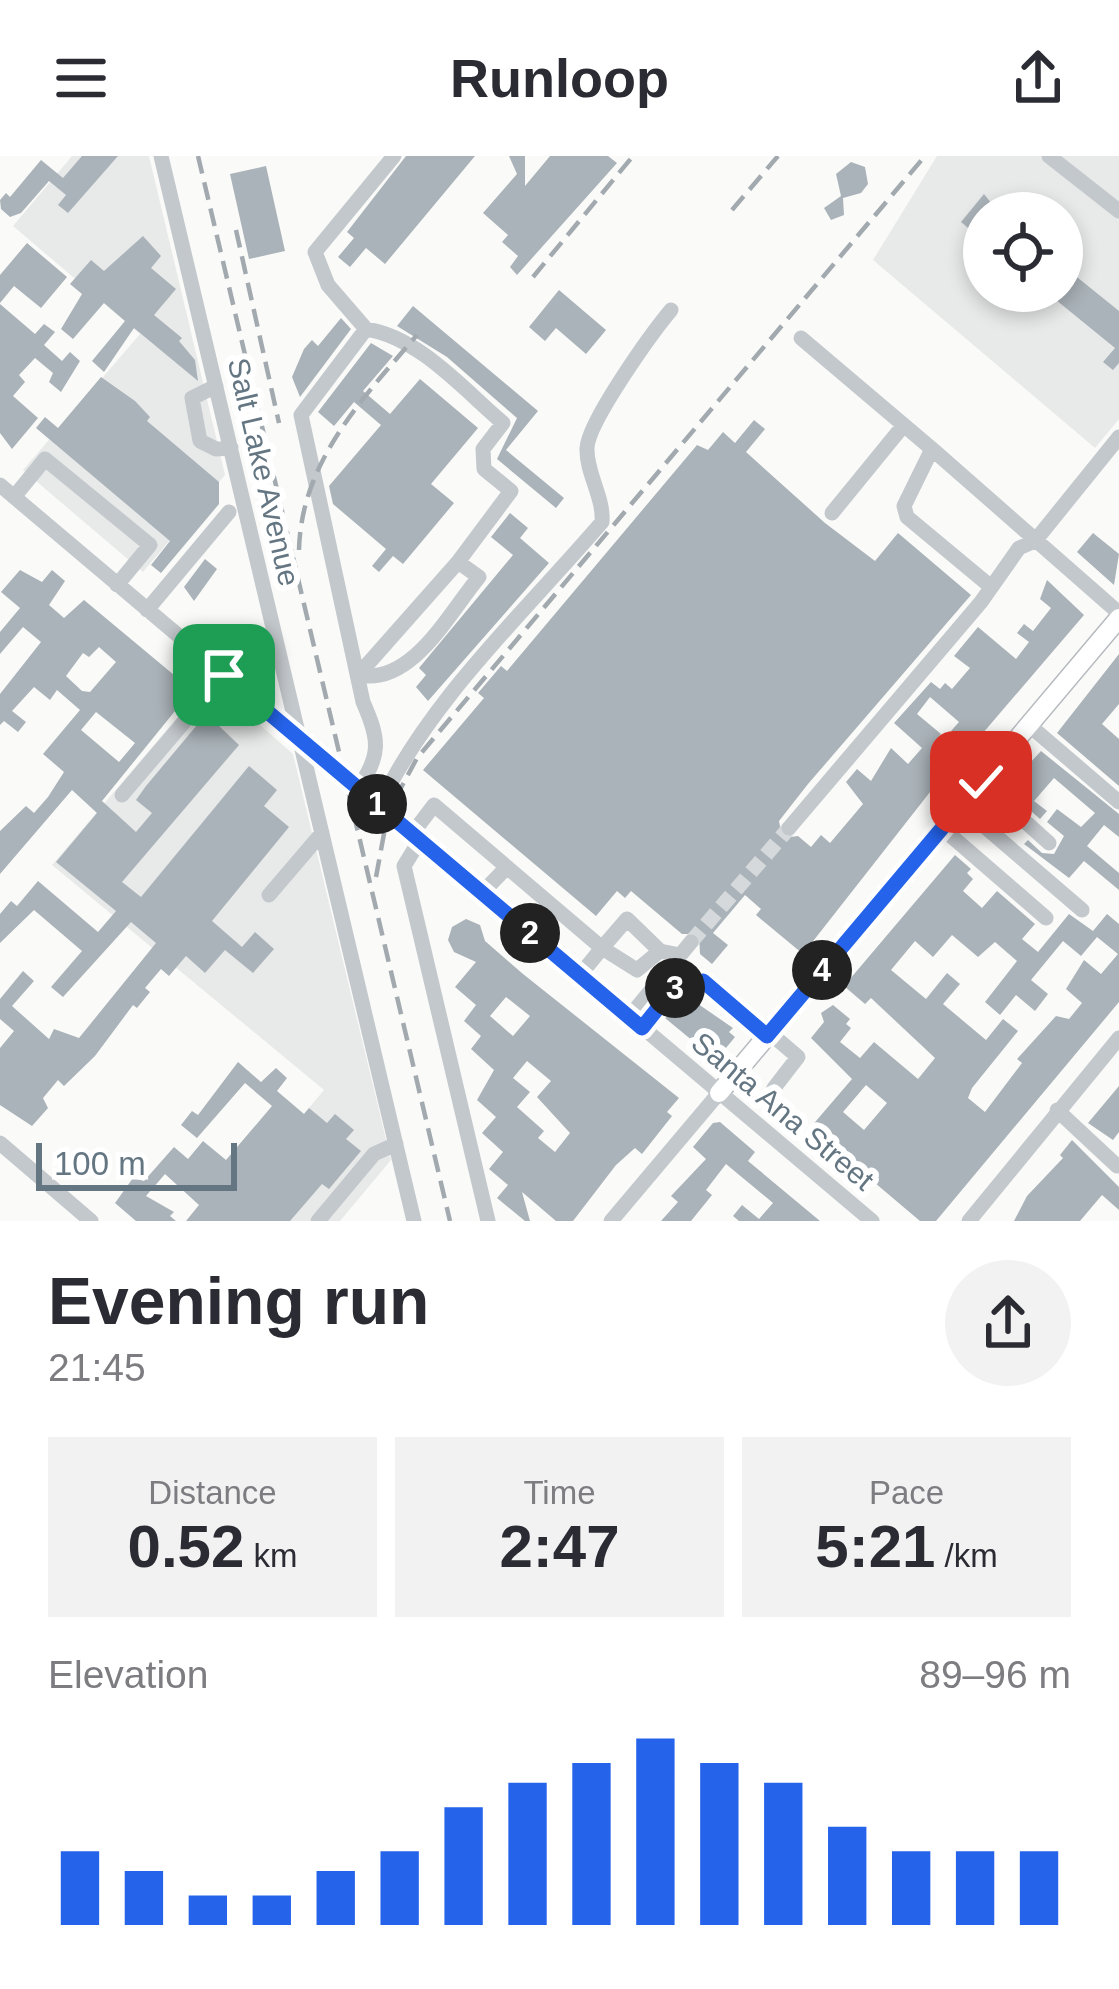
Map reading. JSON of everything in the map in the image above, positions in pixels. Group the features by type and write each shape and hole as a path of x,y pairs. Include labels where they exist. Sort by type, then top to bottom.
{"main road":[{"path":"719,1094 1119,616"}],"street":[{"name":"Salt Lake Avenue","path":"161,156 414,1221"},
{"path":"358,675 458,562 511,491 484,469 483,448 503,423 430,361 384,332 366,329 328,285 315,252 394,156"},
{"path":"1049,156 1119,211"},
{"path":"379,806 401,763 433,720 602,522 586,452 590,428 617,395 630,361 670,310"},
{"path":"358,788 371,770 378,735 358,675 301,416 366,329"},
{"path":"802,338 1119,616"},
{"path":"216,386 192,398 191,414 200,441 216,449 231,448"},
{"path":"832,513 903,426"},
{"path":"788,828 1019,548 1035,541 1119,437"},
{"path":"932,449 904,506 907,517 990,586"},
{"path":"14,497 45,460 150,545 117,585"},
{"name":"Santa Ana Street","path":"0,485 872,1221"},
{"path":"147,610 230,512"},
{"path":"358,675 374,678 403,669 479,577 458,562"},
{"path":"122,795 224,675"},
{"path":"1029,725 1119,802"},
{"path":"981,782 1049,843"},
{"path":"488,1221 404,866 434,805 602,948 637,970 660,951 686,948 636,1023"},
{"path":"961,806 1082,910"},
{"path":"943,828 1046,918"},
{"path":"269,895 322,833"},
{"path":"482,893 507,867"},
{"path":"580,975 627,920 660,951"},
{"path":"636,1023 674,988 703,981 798,1057 774,1088"},
{"path":"969,1221 1119,1038"},
{"path":"611,1221 719,1094"},
{"path":"1057,1110 1118,1166"},
{"path":"0,1144 92,1221"},
{"path":"318,1221 374,1154 396,1144"}],"shaded area":[{"path":"72,156 149,156 225,475 143,572 23,470 140,334 13,226"},
{"path":"937,156 1119,156 1119,419 1095,448 873,260"},
{"path":"209,680 293,754 391,1160 340,1221 214,1221 324,1090 52,865"}],"building":[{"path":"82,156 118,156 68,213 58,205 66,195 49,181 21,213 10,217 1,209 0,200 6,193 10,197 41,160 63,178"},
{"path":"406,156 475,156 385,264 366,248 350,267 338,257 354,238 347,232"},
{"path":"509,156 525,156 525,186 550,156 608,156 617,163 517,275 510,267 518,256 502,242 508,235 483,213 517,174"},
{"path":"851,162 865,167 868,184 861,193 843,198 844,215 831,220 824,208 841,196 836,174"},
{"path":"266,166 285,251 249,259 230,174"},
{"path":"143,236 161,256 151,268 176,289 154,315 182,338 179,341 195,360 198,381 134,328 104,372 92,361 125,321 104,303 73,339 61,329 82,294 70,284 91,260 104,271"},
{"path":"27,243 67,277 41,308 14,286 0,303 0,275"},
{"path":"1083,282 1119,311 1119,363 1113,370 1103,362 1115,348 1071,312 1083,312"},
{"path":"559,290 606,330 586,354 556,328 545,341 529,327"},
{"path":"0,304 35,334 44,324 55,332 44,345 62,361 70,352 80,361 61,392 49,382 53,373 35,358 19,375 25,382 13,396 38,418 12,449 0,433"},
{"path":"413,306 538,411 506,450 564,498 556,508 497,459 517,418 447,357 397,326"},
{"path":"341,318 351,329 300,397 292,377 304,349 312,340 318,346"},
{"path":"371,343 393,356 363,391 390,414 420,379 478,428 431,484 454,503 403,564 393,556 379,572 372,566 386,549 333,504 329,486 381,425 354,402 334,426 318,412"},
{"path":"101,377 135,401 150,417 147,421 219,482 219,504 161,573 151,565 170,541 36,428 45,417 58,428"},
{"path":"754,420 765,429 746,452 825,523 875,561 898,533 971,595 779,821 782,838 798,836 811,847 821,835 830,843 863,804 846,782 857,769 871,781 891,748 908,764 922,748 894,723 931,682 940,689 945,683 952,689 970,668 954,656 978,627 1016,659 1029,642 1017,633 1024,624 1033,631 1051,608 1040,599 1047,580 1084,615 971,747 951,731 959,722 930,697 917,714 941,734 933,744 952,764 803,954 756,915 761,909 745,895 713,933 728,945 712,964 700,954 699,934 682,934 631,891 625,898 617,891 596,916 423,770 484,698 478,693 501,666 507,671 697,445 708,450 723,432 735,443"},
{"path":"510,513 528,528 520,538 549,563 428,701 416,687 426,675 419,668 513,555 491,537"},
{"path":"1093,533 1119,554 1114,585 1077,552"},
{"path":"205,559 217,569 194,601 184,587"},
{"path":"20,570 42,582 52,570 65,581 49,605 64,618 84,600 192,690 102,801 136,832 152,813 136,800 146,786 218,700 231,712 218,725 239,745 122,882 141,897 249,766 277,790 264,806 289,827 212,921 242,947 255,932 274,949 253,973 225,950 205,973 186,956 169,976 161,969 145,988 150,992 137,1008 133,1005 95,1056 64,1086 58,1080 43,1098 48,1108 32,1126 0,1105 0,1048 14,1031 0,1019 0,999 23,971 34,981 12,1006 49,1039 54,1029 79,1038 156,943 131,922 63,997 51,987 82,951 34,910 0,943 0,914 11,901 17,906 38,881 98,932 116,911 56,862 97,813 72,790 0,874 0,831 26,806 34,813 48,797 64,772 43,754 80,710 57,690 50,700 34,687 12,711 26,722 18,732 4,721 0,725 0,694 41,642 23,627 0,654 0,632 20,608 1,592","holes":["99,647 116,662 90,692 82,691 66,676 83,653 89,657","96,712 135,743 119,762 81,730"]},
{"path":"1119,654 1119,704 1102,724 1119,739 1119,786 1057,733"},
{"path":"1041,751 1119,814 1119,837 1104,825 1087,846 1119,873 1119,890 1084,861 1069,878 1024,844 1028,840 1042,853 1054,854 1064,836 1047,822 1057,809 1081,827 1095,813 1054,778 1034,801 1047,811 1040,819 1006,789"},
{"path":"955,855 971,869 967,873 973,879 963,891 982,908 997,891 1035,924 1022,939 1038,952 1069,914 1093,931 1107,914 1119,924 1119,1002 936,1221 920,1221 810,1128 852,1079 811,1038 824,1022 821,1013 833,1005 850,1019 846,1024 851,1028 840,1042 860,1058 874,1042 918,1079 935,1058 871,998 865,1004 844,986","holes":["952,935 978,957 995,942 1017,961 985,1002 1000,1015 1016,995 1035,1011 1048,994 1031,980 1063,941 1081,956 1097,937 1118,954 1101,974 1084,960 1066,989 1082,1003 1069,1019 1056,1016 1017,1059 1022,1063 985,1112 968,1098 972,1088 1018,1031 1003,1019 986,1040 943,1004 960,984 947,973 926,999 891,970 915,941 933,957","866,1085 887,1103 864,1130 843,1112"]},
{"path":"466,919 480,925 485,941 679,1098 667,1112 672,1116 642,1154 635,1148 616,1165 573,1221 556,1221 522,1192 530,1221 525,1221 497,1198 508,1185 489,1169 503,1152 482,1133 496,1117 477,1100 494,1070 471,1049 481,1036 464,1021 476,1005 455,987 476,962 454,952 448,940 452,927","holes":["506,997 530,1016 513,1036 490,1016","527,1061 551,1081 537,1097 570,1133 555,1152 538,1138 544,1131 517,1107 530,1092 513,1078"]},
{"path":"688,997 733,1028 729,1032 735,1037 716,1060 665,1018"},
{"path":"238,1062 261,1082 276,1068 287,1078 277,1091 304,1114 309,1108 327,1123 335,1114 354,1130 346,1139 361,1151 329,1189 322,1184 290,1221 186,1221 199,1205 165,1174 146,1196 174,1212 170,1216 176,1221 136,1221 115,1203 133,1178 144,1181 174,1147 188,1159 203,1141 226,1160 272,1106 245,1083 197,1138 181,1125 192,1111 198,1115"},
{"path":"1119,1086 1119,1132 1113,1140 1088,1123"},
{"path":"720,1122 755,1152 748,1161 820,1221 739,1221 733,1216 742,1205 759,1219 773,1203 726,1164 706,1190 712,1195 691,1221 661,1221 678,1202 671,1196 706,1159 693,1147 713,1123"},
{"path":"1072,1140 1119,1187 1119,1210 1102,1195 1080,1221 1014,1221 1027,1196 1063,1158 1060,1155"}],"tunnel":[{"path":"691,942 789,828"}],"railway":[{"path":"198,156 450,1221"},
{"path":"533,277 633,156"},
{"path":"732,210 778,156"},
{"path":"376,877 388,812 417,758 925,156"},
{"path":"236,230 279,423"},
{"path":"299,550 302,518 323,460 356,408 417,335"}],"route":[{"path":"224,675 642,1028 674,988 703,981 767,1036 981,782"}]}
